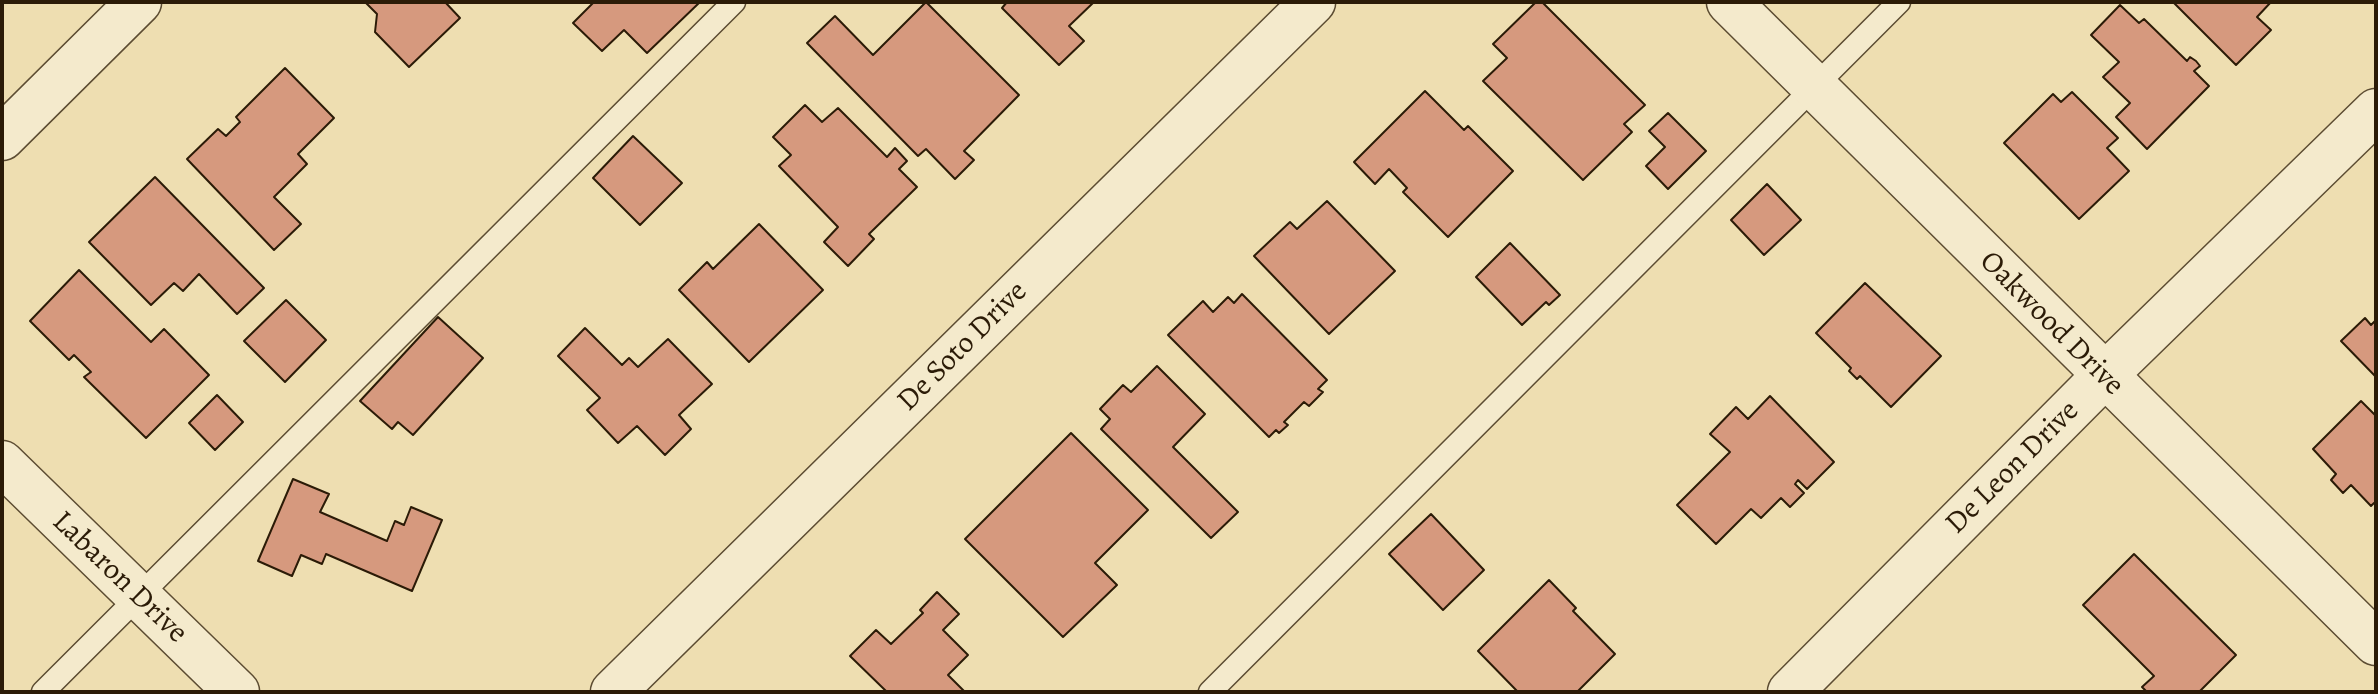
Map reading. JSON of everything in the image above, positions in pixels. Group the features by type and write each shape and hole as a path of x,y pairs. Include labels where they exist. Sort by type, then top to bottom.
{"street":[{"path":"2,138 139,2"},
{"name":"De Soto Drive","path":"613,692 1313,2"},
{"name":"Oakwood Drive","path":"1729,2 2376,643"},
{"name":"De Leon Drive","path":"1790,692 2104,376 2376,111"},
{"name":"Labaron Drive","path":"2,463 237,692"}],"lane":[{"path":"43,692 734,2"},
{"path":"1210,692 1899,2"}],"building":[{"path":"365,2 445,2 460,18 409,67 375,32 377,14"},
{"path":"594,2 700,2 647,53 624,30 602,51 573,23"},
{"path":"926,2 1019,95 964,151 974,160 955,179 926,149 918,156 807,43 835,16 873,55"},
{"path":"1007,2 1094,2 1069,26 1084,41 1059,65 1002,8"},
{"path":"1536,2 1542,2 1645,105 1624,124 1632,132 1583,180 1483,81 1507,58 1493,44"},
{"path":"2173,2 2271,2 2257,17 2271,30 2236,65"},
{"path":"2120,5 2139,23 2144,19 2187,61 2190,57 2196,61 2200,66 2194,71 2209,86 2147,149 2116,117 2130,103 2103,77 2119,62 2091,35"},
{"path":"285,68 334,118 298,154 307,164 274,197 301,224 274,250 187,159 218,129 226,136 240,122 236,117"},
{"path":"1425,91 1464,130 1468,126 1513,171 1448,237 1403,192 1407,188 1389,169 1375,184 1354,162"},
{"path":"2072,92 2118,138 2107,148 2129,171 2079,219 2004,143 2053,94 2061,102"},
{"path":"805,105 822,122 838,108 887,157 895,148 907,161 899,169 917,187 869,234 874,239 848,266 824,242 838,227 779,166 791,155 773,137"},
{"path":"1668,113 1706,151 1668,189 1646,166 1665,147 1649,131"},
{"path":"633,136 682,183 640,225 593,178"},
{"path":"155,177 264,288 237,314 199,274 183,291 174,283 151,305 89,242"},
{"path":"1767,184 1801,220 1764,255 1731,220"},
{"path":"1327,201 1395,271 1329,334 1254,256 1290,222 1297,229"},
{"path":"759,224 823,290 749,362 679,290 707,262 713,269"},
{"path":"1510,243 1560,295 1549,305 1546,302 1522,325 1476,277"},
{"path":"79,270 151,342 164,329 209,375 146,438 84,377 91,372 74,355 69,360 30,321"},
{"path":"1865,283 1941,356 1891,407 1860,376 1857,379 1849,371 1851,368 1816,333"},
{"path":"1242,294 1327,380 1318,389 1323,392 1309,406 1304,402 1284,422 1288,425 1269,437 1168,335 1203,301 1213,312 1228,297 1234,303"},
{"path":"286,300 326,340 285,382 244,341"},
{"path":"438,317 483,358 413,435 398,422 392,429 360,401"},
{"path":"2365,318 2371,325 2376,320 2376,377 2341,341"},
{"path":"585,328 622,365 629,358 638,367 668,339 712,384 679,415 691,429 665,455 637,426 618,443 587,410 600,398 558,356"},
{"path":"1157,366 1205,414 1173,447 1238,512 1211,538 1101,429 1110,419 1100,409 1123,385 1131,392"},
{"path":"217,395 243,422 215,450 189,423"},
{"path":"1770,396 1834,462 1807,489 1798,480 1795,484 1804,493 1790,507 1781,498 1761,518 1751,509 1716,544 1677,505 1730,452 1710,434 1736,407 1748,419"},
{"path":"2361,401 2376,416 2376,505 2371,506 2351,485 2343,493 2331,480 2336,474 2313,449"},
{"path":"1071,433 1148,510 1095,563 1117,585 1063,637 965,539"},
{"path":"293,479 329,494 320,512 387,541 395,521 404,525 411,507 442,520 412,591 326,554 322,564 301,555 292,576 258,561"},
{"path":"1431,514 1484,570 1443,610 1389,554"},
{"path":"2134,554 2236,655 2199,692 2147,692 2142,687 2154,676 2083,605"},
{"path":"1549,580 1576,608 1573,611 1615,654 1577,692 1518,692 1478,651"},
{"path":"937,592 959,614 943,630 968,655 948,675 965,692 887,692 850,656 876,630 891,644 923,613 920,610"}]}
